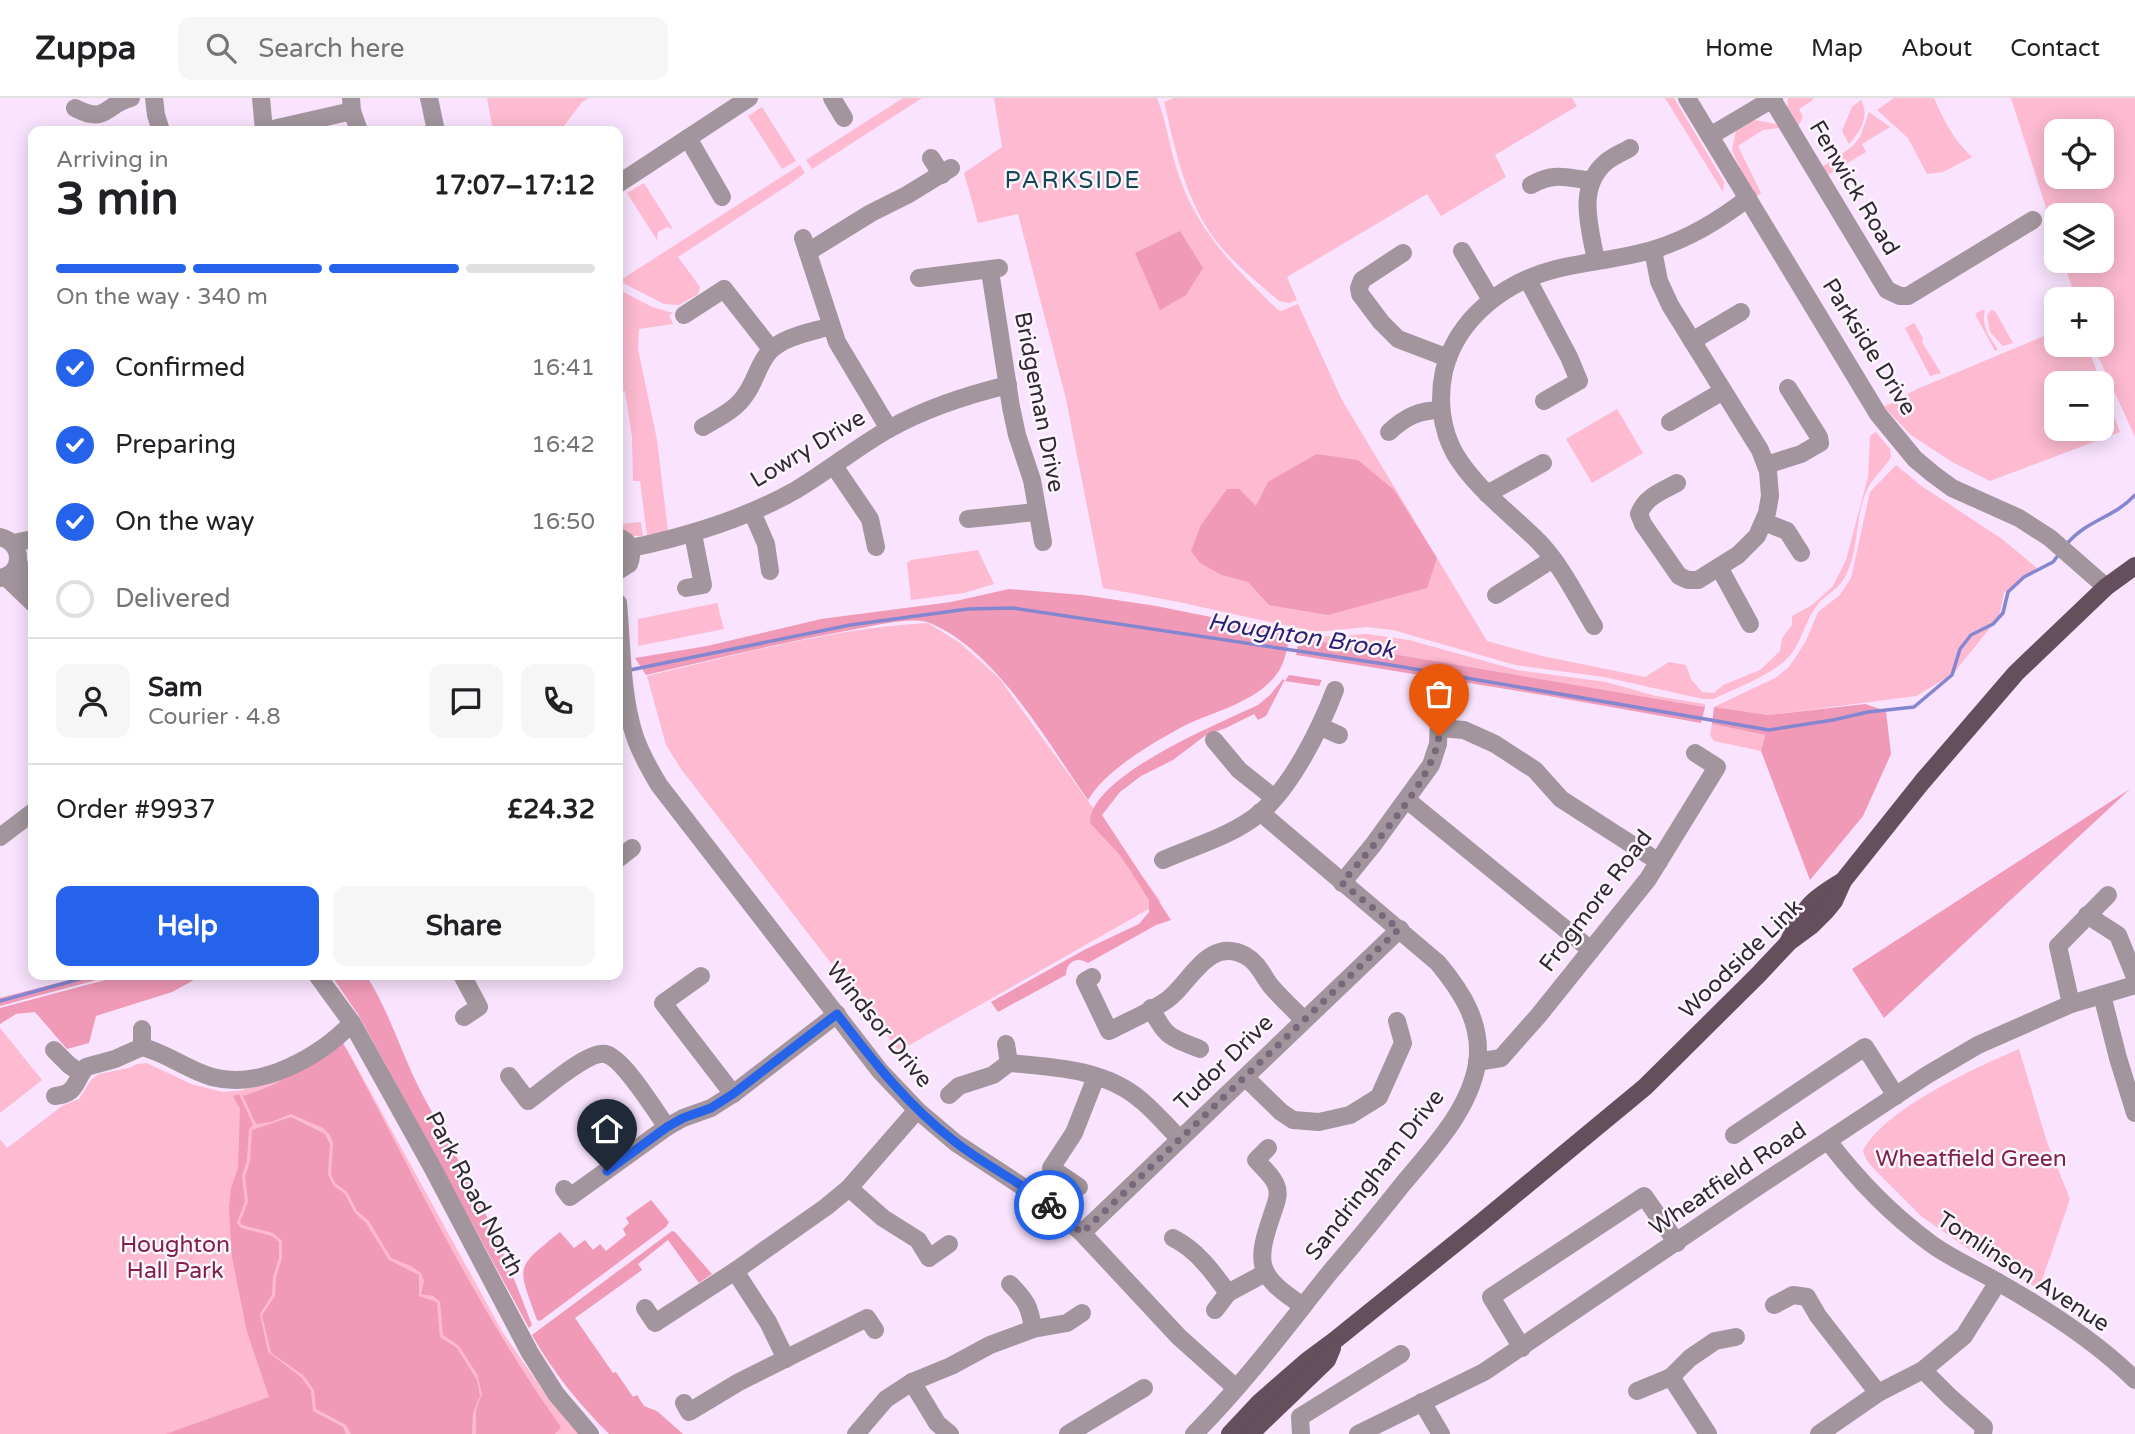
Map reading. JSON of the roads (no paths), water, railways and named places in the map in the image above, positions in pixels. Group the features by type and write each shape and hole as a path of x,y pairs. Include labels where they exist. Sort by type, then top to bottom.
{"main road":[{"path":"2106,587 2135,566"},
{"name":"Woodside Link","path":"1230,1434 1260,1402 1307,1361 1645,1087 1789,942 1800,917 1815,898 1843,881 1922,782 2016,673 2106,587"},
{"name":"Woodside Link","path":"1250,1434 1326,1360 1334,1341"}],"street":[{"path":"75,108 91,115 100,114 131,98"},
{"path":"154,98 160,126"},
{"path":"261,98 264,126"},
{"path":"429,98 435,126"},
{"path":"623,181 749,98"},
{"path":"832,98 844,118"},
{"name":"Parkside Drive","path":"1687,98 1878,414 1915,459 1952,488 2019,518 2050,538 2106,587"},
{"path":"1710,136 1773,98"},
{"name":"Fenwick Road","path":"1773,98 1887,290 1900,304 1908,296 2033,220"},
{"path":"311,126 352,105 358,126"},
{"path":"688,138 722,197"},
{"path":"1596,261 1587,205 1588,188 1606,162 1630,148"},
{"path":"889,429 845,357 831,326 806,245 946,172 931,158"},
{"path":"1531,185 1544,177 1557,175 1591,181"},
{"path":"1594,626 1553,559 1540,543 1487,494 1455,454 1446,433 1441,410 1441,384 1448,358 1455,342 1471,320 1491,300 1528,280 1543,273 1653,250 1684,238 1748,198"},
{"path":"1653,250 1659,281 1670,305 1766,464 1770,496 1764,522 1757,536 1719,567 1698,580 1683,579 1679,576 1640,519 1640,510 1647,501 1677,483"},
{"path":"1462,251 1491,300"},
{"path":"1404,253 1362,280 1360,294 1381,323 1398,339 1448,358"},
{"name":"Bridgeman Drive","path":"919,278 995,269 1008,385 1017,435 1032,480 1043,542"},
{"path":"1528,280 1579,381 1544,401"},
{"path":"684,315 730,284 771,349"},
{"path":"1692,341 1741,312"},
{"path":"703,427 733,409 747,394 757,369 771,349 792,338 831,326"},
{"name":"Lowry Drive","path":"624,542 693,534 752,512 834,466 889,429 970,394 1008,385"},
{"path":"1766,464 1801,454 1820,443 1819,437 1788,387"},
{"path":"1670,422 1723,391"},
{"path":"1389,432 1404,418 1424,411 1441,410"},
{"path":"1487,494 1543,463"},
{"path":"834,466 870,519 876,547"},
{"path":"752,512 766,544 771,571"},
{"path":"968,519 1036,513"},
{"path":"1764,522 1787,531 1801,553"},
{"path":"687,588 703,585 693,534"},
{"path":"6,540 28,539"},
{"path":"6,540 17,548 15,567 28,593"},
{"path":"623,568 629,564 624,542"},
{"path":"1496,594 1553,559"},
{"path":"1719,567 1750,624"},
{"name":"Windsor Drive","path":"623,660 626,740 880,1071 917,1110 956,1143 1043,1200 1082,1233 1135,1286 1179,1337 1236,1388"},
{"path":"1163,860 1177,844 1236,828 1261,813 1293,772 1321,727 1335,690"},
{"path":"1342,883 1431,765 1438,744 1440,695"},
{"path":"1321,727 1339,735"},
{"path":"1439,728 1464,730 1495,744 1535,771 1561,799 1659,863"},
{"path":"1213,740 1239,771 1273,797"},
{"name":"Frogmore Road","path":"1477,1062 1501,1058 1539,1015 1659,863 1717,767 1695,752"},
{"path":"1407,800 1591,950"},
{"name":"Sandringham Drive","path":"1194,1434 1236,1388 1447,1129 1471,1087 1477,1062 1475,1027 1457,986 1438,963 1261,813"},
{"path":"0,837 28,816"},
{"path":"2071,1004 2058,946 2108,895"},
{"path":"2087,915 2118,935 2135,977"},
{"name":"Tudor Drive","path":"1082,1233 1399,929"},
{"path":"1092,977 1085,981 1109,1031 1167,1000 1207,957 1224,952 1243,954 1258,965 1270,985 1304,1020"},
{"path":"701,976 658,998 733,1094"},
{"name":"Park Road North","path":"321,980 352,1023 438,1177 530,1353 556,1394 590,1434"},
{"path":"464,1017 479,1007 465,980"},
{"name":"Wheatfield Road","path":"1358,1434 1485,1372 1828,1141 1978,1045 2071,1004 2135,985"},
{"path":"2102,995 2135,1113"},
{"path":"1151,1009 1160,1027 1169,1037 1200,1049"},
{"path":"564,1189 570,1197 667,1127 711,1108 733,1094 837,1014"},
{"path":"1246,1078 1293,1120 1318,1122 1350,1115 1387,1101 1403,1043 1397,1021"},
{"path":"55,1096 72,1091 89,1065 115,1059 142,1038 210,1077 235,1079 272,1075 289,1067 333,1042 352,1023"},
{"path":"1006,1044 1009,1063"},
{"path":"1734,1135 1865,1047 1896,1096"},
{"path":"54,1050 82,1073"},
{"path":"509,1076 528,1101 588,1057 604,1054 617,1059 667,1127"},
{"path":"949,1095 959,1086 993,1075 1009,1063 1070,1069 1125,1089 1141,1100 1180,1139"},
{"path":"1079,1187 1051,1168 1073,1133 1096,1077"},
{"path":"645,1308 655,1323 826,1207 849,1188 917,1110"},
{"name":"Tomlinson Avenue","path":"1828,1141 1881,1201 1931,1244 2043,1309 2132,1372"},
{"path":"1268,1148 1256,1160 1276,1184 1278,1191 1262,1245 1265,1273 1280,1290 1303,1306"},
{"path":"849,1188 883,1218 918,1240 929,1258 949,1244"},
{"path":"1522,1348 1490,1297 1643,1196 1677,1243"},
{"path":"1173,1238 1186,1245 1209,1266 1228,1293"},
{"path":"735,1271 768,1322 786,1359"},
{"path":"1215,1310 1228,1293 1265,1273"},
{"path":"1819,1434 1878,1393 1923,1370 1964,1336 1998,1282"},
{"path":"1010,1284 1026,1300 1033,1329"},
{"path":"1774,1305 1793,1294 1808,1297 1818,1316 1878,1393"},
{"path":"856,1434 886,1399 912,1382 951,1366 990,1345 1033,1329 1067,1323 1082,1313"},
{"path":"684,1403 689,1412 867,1318 876,1330"},
{"path":"1637,1391 1671,1377 1690,1358 1715,1341 1736,1337"},
{"path":"1301,1434 1300,1417 1401,1354"},
{"path":"1923,1370 1984,1427 1983,1434"},
{"path":"1671,1377 1708,1434"},
{"path":"912,1382 937,1423 950,1434"},
{"path":"1068,1434 1144,1388"},
{"path":"1422,1402 1441,1434"}],"waterway":[{"name":"Houghton Brook","path":"2066,545 2082,530 2118,509 2135,495"},
{"name":"Houghton Brook","path":"630,670 850,625 968,609 1013,608 1391,665 1769,730 1868,712 1914,707 1952,675 1960,649 1971,635 1993,624 2003,613 2008,592 2024,577 2053,562 2059,554"},
{"name":"Houghton Brook","path":"0,1001 76,980"}],"district":[{"name":"PARKSIDE","path":"1073,180"}],"park label":[{"name":"Wheatfield Green","path":"1971,1159"},
{"name":"Houghton Hall Park","path":"175,1258"}]}
